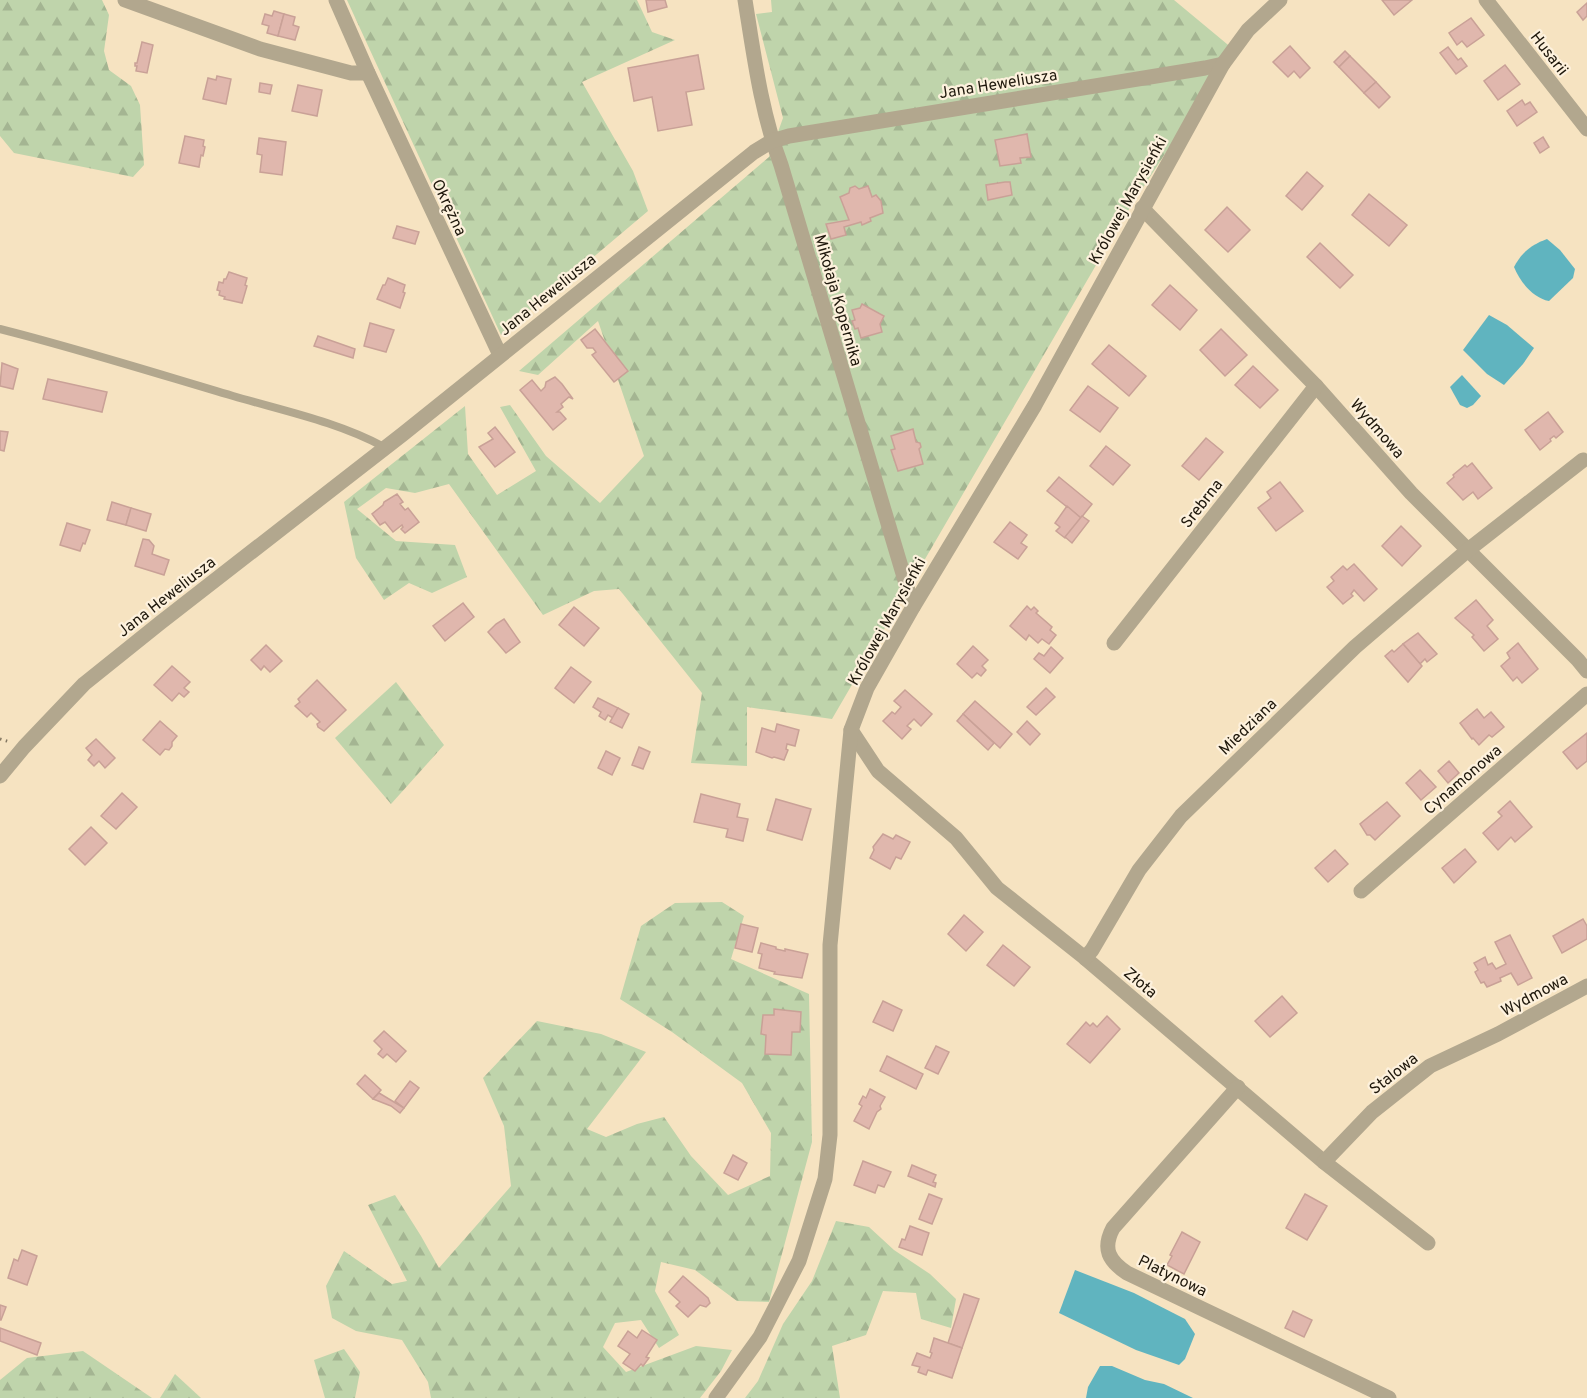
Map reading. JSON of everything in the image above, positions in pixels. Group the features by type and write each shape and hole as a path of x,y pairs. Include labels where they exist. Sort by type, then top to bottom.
{"street":[{"path":"126,0 260,49 351,73 368,73"},
{"name":"Okrężna","path":"336,0 500,356"},
{"name":"Mikołaja Kopernika","path":"745,0 760,90 772,141 913,607"},
{"name":"Królowej Marysieńki","path":"716,1398 760,1337 799,1261 825,1179 830,1135 830,945 851,730 867,688 1035,405 1223,64 1248,30 1280,0"},
{"name":"Husarii","path":"1486,0 1587,129"},
{"name":"Jana Heweliusza","path":"0,776 24,747 84,684 744,160 772,141 789,136 1223,64"},
{"name":"Wydmowa","path":"1142,208 1316,386 1411,493 1587,671"},
{"name":"Srebrna","path":"1114,643 1316,386"},
{"name":"Miedziana","path":"1085,958 1139,870 1181,816 1355,647 1468,550 1583,460"},
{"name":"Cynamonowa","path":"1361,891 1587,694"},
{"name":"Złota","path":"851,730 878,771 956,838 997,888 1085,958 1324,1162 1428,1243"},
{"name":"Wydmowa","path":"1498,1034 1587,986"},
{"name":"Stalowa","path":"1324,1162 1372,1112 1430,1066 1498,1034"},
{"name":"Platynowa","path":"1238,1087 1113,1228 1107,1239 1110,1254 1117,1266 1127,1273 1389,1398"}],"lane":[{"path":"0,329 82,349 318,421 360,434 384,447"}],"green space":[{"path":"0,0 102,0 109,15 104,51 109,70 131,86 140,105 144,165 133,177 14,153 0,136"},
{"path":"347,0 637,0 652,32 675,40 582,82 633,171 648,211 501,335"},
{"path":"771,0 1174,0 1233,49 1124,217 832,719 747,707 747,766 691,763 702,693 619,589 594,591 543,615 449,484 415,493 386,488 357,509 396,541 455,545 467,577 432,593 409,583 384,600 356,558 344,502 465,406 468,454 497,495 536,471 500,407 510,405 546,456 600,503 644,456 598,321 538,375 519,371 769,157 783,118 756,14 772,12"},
{"path":"396,682 444,745 391,804 335,738"},
{"path":"722,902 744,916 731,959 809,994 812,1142 769,1302 737,1301 695,1270 661,1262 655,1291 679,1335 659,1348 641,1320 615,1323 603,1347 626,1372 696,1346 732,1350 721,1371 700,1398 431,1398 428,1382 402,1340 356,1331 332,1318 326,1286 344,1251 392,1284 407,1281 368,1205 395,1195 439,1268 511,1186 504,1126 483,1078 537,1021 601,1034 646,1052 587,1129 606,1137 637,1124 664,1117 691,1156 728,1195 770,1176 771,1133 742,1083 672,1032 620,999 641,926 675,903"},
{"path":"836,1221 869,1227 894,1250 930,1274 956,1299 951,1328 921,1319 916,1293 883,1291 866,1335 832,1346 840,1398 745,1398 758,1381 783,1324 812,1281"},
{"path":"344,1349 360,1372 355,1398 325,1398 314,1360"},
{"path":"83,1351 152,1398 0,1398 0,1380 27,1358"},
{"path":"175,1374 201,1398 160,1398"}],"water":[{"path":"1547,239 1560,250 1575,269 1573,278 1549,301 1538,297 1528,288 1514,267 1528,250"},
{"path":"1489,315 1507,325 1534,348 1504,385 1487,374 1463,350"},
{"path":"1462,375 1481,396 1467,408 1460,405 1450,387"},
{"path":"1075,1270 1134,1293 1185,1319 1195,1334 1185,1359 1179,1365 1136,1350 1059,1313"},
{"path":"1100,1366 1112,1366 1145,1380 1164,1384 1193,1398 1086,1398 1088,1387"}],"building":[{"path":"646,0 665,0 667,7 648,12"},
{"path":"1382,0 1412,0 1394,15"},
{"path":"1587,3 1587,16 1583,20 1577,12"},
{"path":"274,11 284,14 278,36 267,33 269,26 262,24 265,14 272,16"},
{"path":"284,14 295,17 293,25 299,27 295,40 278,36"},
{"path":"1471,18 1484,35 1467,47 1462,41 1457,45 1449,33"},
{"path":"142,42 153,45 147,73 136,71 137,66 135,66"},
{"path":"1290,46 1310,68 1300,78 1294,71 1288,77 1273,62"},
{"path":"1448,47 1458,60 1461,58 1467,66 1456,74 1440,53"},
{"path":"1345,51 1350,56 1339,67 1334,62"},
{"path":"698,55 704,89 686,92 692,125 658,131 652,97 634,101 628,68"},
{"path":"1350,56 1376,82 1364,93 1339,67"},
{"path":"1505,65 1520,84 1498,100 1484,81"},
{"path":"217,76 231,79 226,104 203,99 208,78 216,80"},
{"path":"1376,82 1390,97 1379,108 1364,93"},
{"path":"260,83 272,85 270,94 259,92"},
{"path":"298,85 322,90 317,116 292,111"},
{"path":"1522,100 1525,105 1530,102 1537,112 1517,126 1507,111"},
{"path":"1027,134 1031,157 1020,158 1021,163 1000,166 995,140"},
{"path":"185,136 204,140 203,146 205,147 199,167 179,163"},
{"path":"1543,137 1549,147 1540,153 1534,143"},
{"path":"259,138 286,142 282,175 260,172 262,155 257,154"},
{"path":"1307,172 1323,186 1302,210 1286,196"},
{"path":"1010,182 1012,195 988,200 986,185"},
{"path":"855,186 859,189 868,186 872,197 876,195 881,201 883,213 870,218 871,221 862,225 861,222 844,227 846,235 831,239 826,224 849,220 840,197 849,193 850,188"},
{"path":"1369,194 1407,225 1389,246 1352,215"},
{"path":"1227,207 1250,230 1228,252 1205,230"},
{"path":"397,226 419,232 415,244 393,238"},
{"path":"1320,243 1353,275 1340,288 1307,257"},
{"path":"229,272 247,278 242,303 224,299 225,297 219,295 220,291 217,290 219,282 223,283"},
{"path":"388,278 405,285 400,308 377,299"},
{"path":"1170,285 1197,310 1180,330 1152,305"},
{"path":"862,304 884,316 880,324 882,332 861,338 858,328 855,329 852,321 855,320 852,310 860,308"},
{"path":"370,323 394,330 386,352 364,346"},
{"path":"595,329 628,371 614,382 592,355 596,352 593,348 587,348 581,340"},
{"path":"1221,329 1247,355 1225,376 1200,350"},
{"path":"318,336 355,349 353,358 314,346"},
{"path":"1109,345 1146,376 1129,396 1092,364"},
{"path":"2,363 18,369 13,389 0,386"},
{"path":"1253,366 1278,390 1260,408 1235,385"},
{"path":"555,377 573,399 569,397 561,404 563,407 557,412 560,412 566,419 553,430 520,390 532,380 541,391 546,382"},
{"path":"48,379 107,392 102,412 43,399"},
{"path":"1088,386 1118,408 1100,432 1070,410"},
{"path":"1548,412 1563,432 1556,438 1554,436 1550,439 1551,441 1540,450 1525,430"},
{"path":"495,427 515,452 495,467 479,447 493,439 488,433"},
{"path":"913,429 916,442 920,443 919,449 923,464 898,471 891,450 895,449 891,436"},
{"path":"0,431 8,432 4,451 0,450"},
{"path":"1206,438 1223,452 1199,480 1182,466"},
{"path":"1106,446 1130,465 1113,485 1090,466"},
{"path":"1472,463 1492,488 1478,499 1473,492 1463,500 1447,483 1465,465 1467,467"},
{"path":"1059,477 1092,504 1081,518 1047,491"},
{"path":"1280,482 1303,511 1276,531 1258,508 1271,498 1267,492"},
{"path":"397,494 403,502 400,504 405,510 408,508 419,522 405,533 401,529 402,525 393,532 385,522 380,525 372,514 384,502"},
{"path":"112,502 131,508 126,525 107,520"},
{"path":"1067,506 1081,518 1065,538 1056,531 1060,527 1055,523"},
{"path":"131,508 151,514 146,531 126,525"},
{"path":"1082,516 1089,521 1072,543 1065,537"},
{"path":"1010,522 1027,535 1021,543 1027,547 1018,559 994,542"},
{"path":"67,523 90,530 80,551 60,545"},
{"path":"1401,526 1421,546 1402,566 1382,546"},
{"path":"143,539 149,540 154,546 152,554 169,560 164,575 135,566"},
{"path":"1354,564 1377,589 1364,601 1354,590 1351,594 1353,596 1343,604 1327,587 1334,581 1331,577 1343,566 1347,570"},
{"path":"1476,600 1493,620 1487,626 1498,639 1484,651 1472,637 1474,635 1455,618"},
{"path":"463,603 474,617 445,641 433,626"},
{"path":"1027,606 1031,610 1034,607 1038,611 1036,613 1052,627 1050,630 1056,635 1049,644 1042,639 1038,643 1029,635 1026,640 1010,626"},
{"path":"574,607 599,628 584,646 559,625"},
{"path":"504,619 520,642 506,653 488,632"},
{"path":"1418,633 1437,654 1427,662 1425,659 1420,664 1403,644"},
{"path":"1518,643 1538,669 1522,683 1517,677 1513,681 1501,666 1510,658 1507,653"},
{"path":"1403,644 1422,666 1408,682 1385,656"},
{"path":"266,645 282,661 270,672 264,666 261,670 251,660"},
{"path":"973,646 988,660 982,666 986,670 981,676 977,673 972,678 957,664"},
{"path":"1051,647 1063,658 1050,673 1034,659 1039,653 1044,656"},
{"path":"172,666 190,682 184,688 189,692 184,697 179,693 172,701 154,685"},
{"path":"571,667 591,682 574,703 555,688"},
{"path":"317,680 346,710 324,731 318,727 317,724 320,722 311,713 307,717 295,706 300,702 298,699"},
{"path":"1046,688 1055,697 1036,715 1027,707"},
{"path":"905,690 932,714 921,726 914,719 907,726 911,729 902,739 883,721 892,712 895,714 901,707 894,701"},
{"path":"598,698 618,708 613,718 608,715 605,720 599,716 601,712 593,707"},
{"path":"975,701 1012,734 1000,748 963,714"},
{"path":"618,708 629,714 622,728 610,722"},
{"path":"1477,709 1484,718 1491,712 1504,727 1492,737 1489,735 1479,745 1460,723"},
{"path":"963,714 994,743 988,750 957,721"},
{"path":"160,721 177,736 169,750 165,749 160,755 143,740"},
{"path":"1027,721 1040,734 1030,745 1017,732"},
{"path":"777,724 799,730 795,746 787,744 786,749 788,750 784,760 756,752 762,728 775,732"},
{"path":"1587,733 1587,761 1577,769 1563,752"},
{"path":"96,739 115,758 105,768 99,761 94,766 88,760 92,755 86,748"},
{"path":"639,747 650,752 643,769 632,765"},
{"path":"606,751 620,758 612,775 598,768"},
{"path":"1449,761 1459,773 1448,783 1438,771"},
{"path":"1420,770 1436,787 1421,800 1406,783"},
{"path":"122,793 137,807 116,829 101,816"},
{"path":"701,794 740,804 737,817 748,819 743,841 726,837 728,829 694,822"},
{"path":"776,799 811,809 802,840 767,830"},
{"path":"1510,801 1532,827 1515,842 1511,837 1498,850 1483,833 1502,816 1498,812"},
{"path":"1387,802 1400,816 1375,840 1367,835 1360,824"},
{"path":"91,827 107,843 85,865 69,849"},
{"path":"883,834 893,839 896,835 910,842 901,859 896,857 890,869 870,858 873,847"},
{"path":"1465,849 1476,862 1454,883 1442,868"},
{"path":"1335,850 1348,864 1328,882 1315,868"},
{"path":"964,915 983,932 966,951 948,934"},
{"path":"1583,919 1587,926 1587,939 1562,953 1553,936"},
{"path":"741,924 758,928 752,952 735,948"},
{"path":"1510,935 1532,978 1518,985 1511,973 1500,978 1501,981 1487,987 1477,976 1475,972 1478,970 1474,963 1485,957 1488,965 1492,963 1496,969 1506,964 1495,942"},
{"path":"761,943 776,947 776,949 808,954 802,978 774,974 775,972 759,968 762,954 758,953"},
{"path":"1003,945 1030,967 1014,986 987,965"},
{"path":"1282,996 1297,1013 1270,1037 1255,1021"},
{"path":"883,1001 902,1010 893,1031 873,1022"},
{"path":"774,1009 801,1012 800,1032 792,1032 791,1055 765,1054 766,1035 761,1034 763,1015 774,1015"},
{"path":"1107,1016 1120,1029 1090,1063 1067,1044 1086,1022 1090,1026 1093,1023 1097,1027"},
{"path":"384,1031 406,1051 396,1062 387,1054 383,1058 378,1054 382,1049 374,1041"},
{"path":"936,1046 949,1052 938,1074 925,1068"},
{"path":"887,1056 923,1074 916,1089 880,1071"},
{"path":"365,1075 381,1090 373,1099 357,1084"},
{"path":"410,1081 419,1088 404,1108 395,1101"},
{"path":"870,1089 885,1097 869,1129 854,1121 862,1106 859,1104 863,1096 866,1098"},
{"path":"379,1093 404,1108 400,1113 391,1106 373,1099"},
{"path":"733,1155 747,1163 738,1180 724,1173"},
{"path":"863,1161 891,1172 884,1187 878,1185 875,1193 854,1185"},
{"path":"912,1165 936,1175 933,1182 936,1183 935,1187 908,1176"},
{"path":"929,1194 942,1199 932,1224 919,1219"},
{"path":"1305,1194 1327,1206 1307,1240 1286,1228"},
{"path":"910,1226 929,1233 922,1255 899,1247 902,1239 905,1240"},
{"path":"1182,1232 1200,1242 1184,1274 1167,1265"},
{"path":"22,1250 37,1256 27,1285 8,1278 14,1259 18,1261"},
{"path":"683,1276 708,1298 710,1303 706,1307 700,1305 688,1317 676,1306 680,1302 669,1292"},
{"path":"964,1294 979,1299 962,1348 948,1343"},
{"path":"0,1305 6,1307 1,1320 0,1320"},
{"path":"1293,1311 1312,1320 1304,1337 1285,1328"},
{"path":"0,1328 41,1343 37,1355 0,1341"},
{"path":"642,1330 657,1340 646,1357 649,1358 635,1371 623,1363 630,1354 618,1346 628,1331 637,1338"},
{"path":"934,1338 962,1348 952,1378 928,1370 926,1375 918,1372 920,1367 912,1365 917,1353 930,1358"}]}
